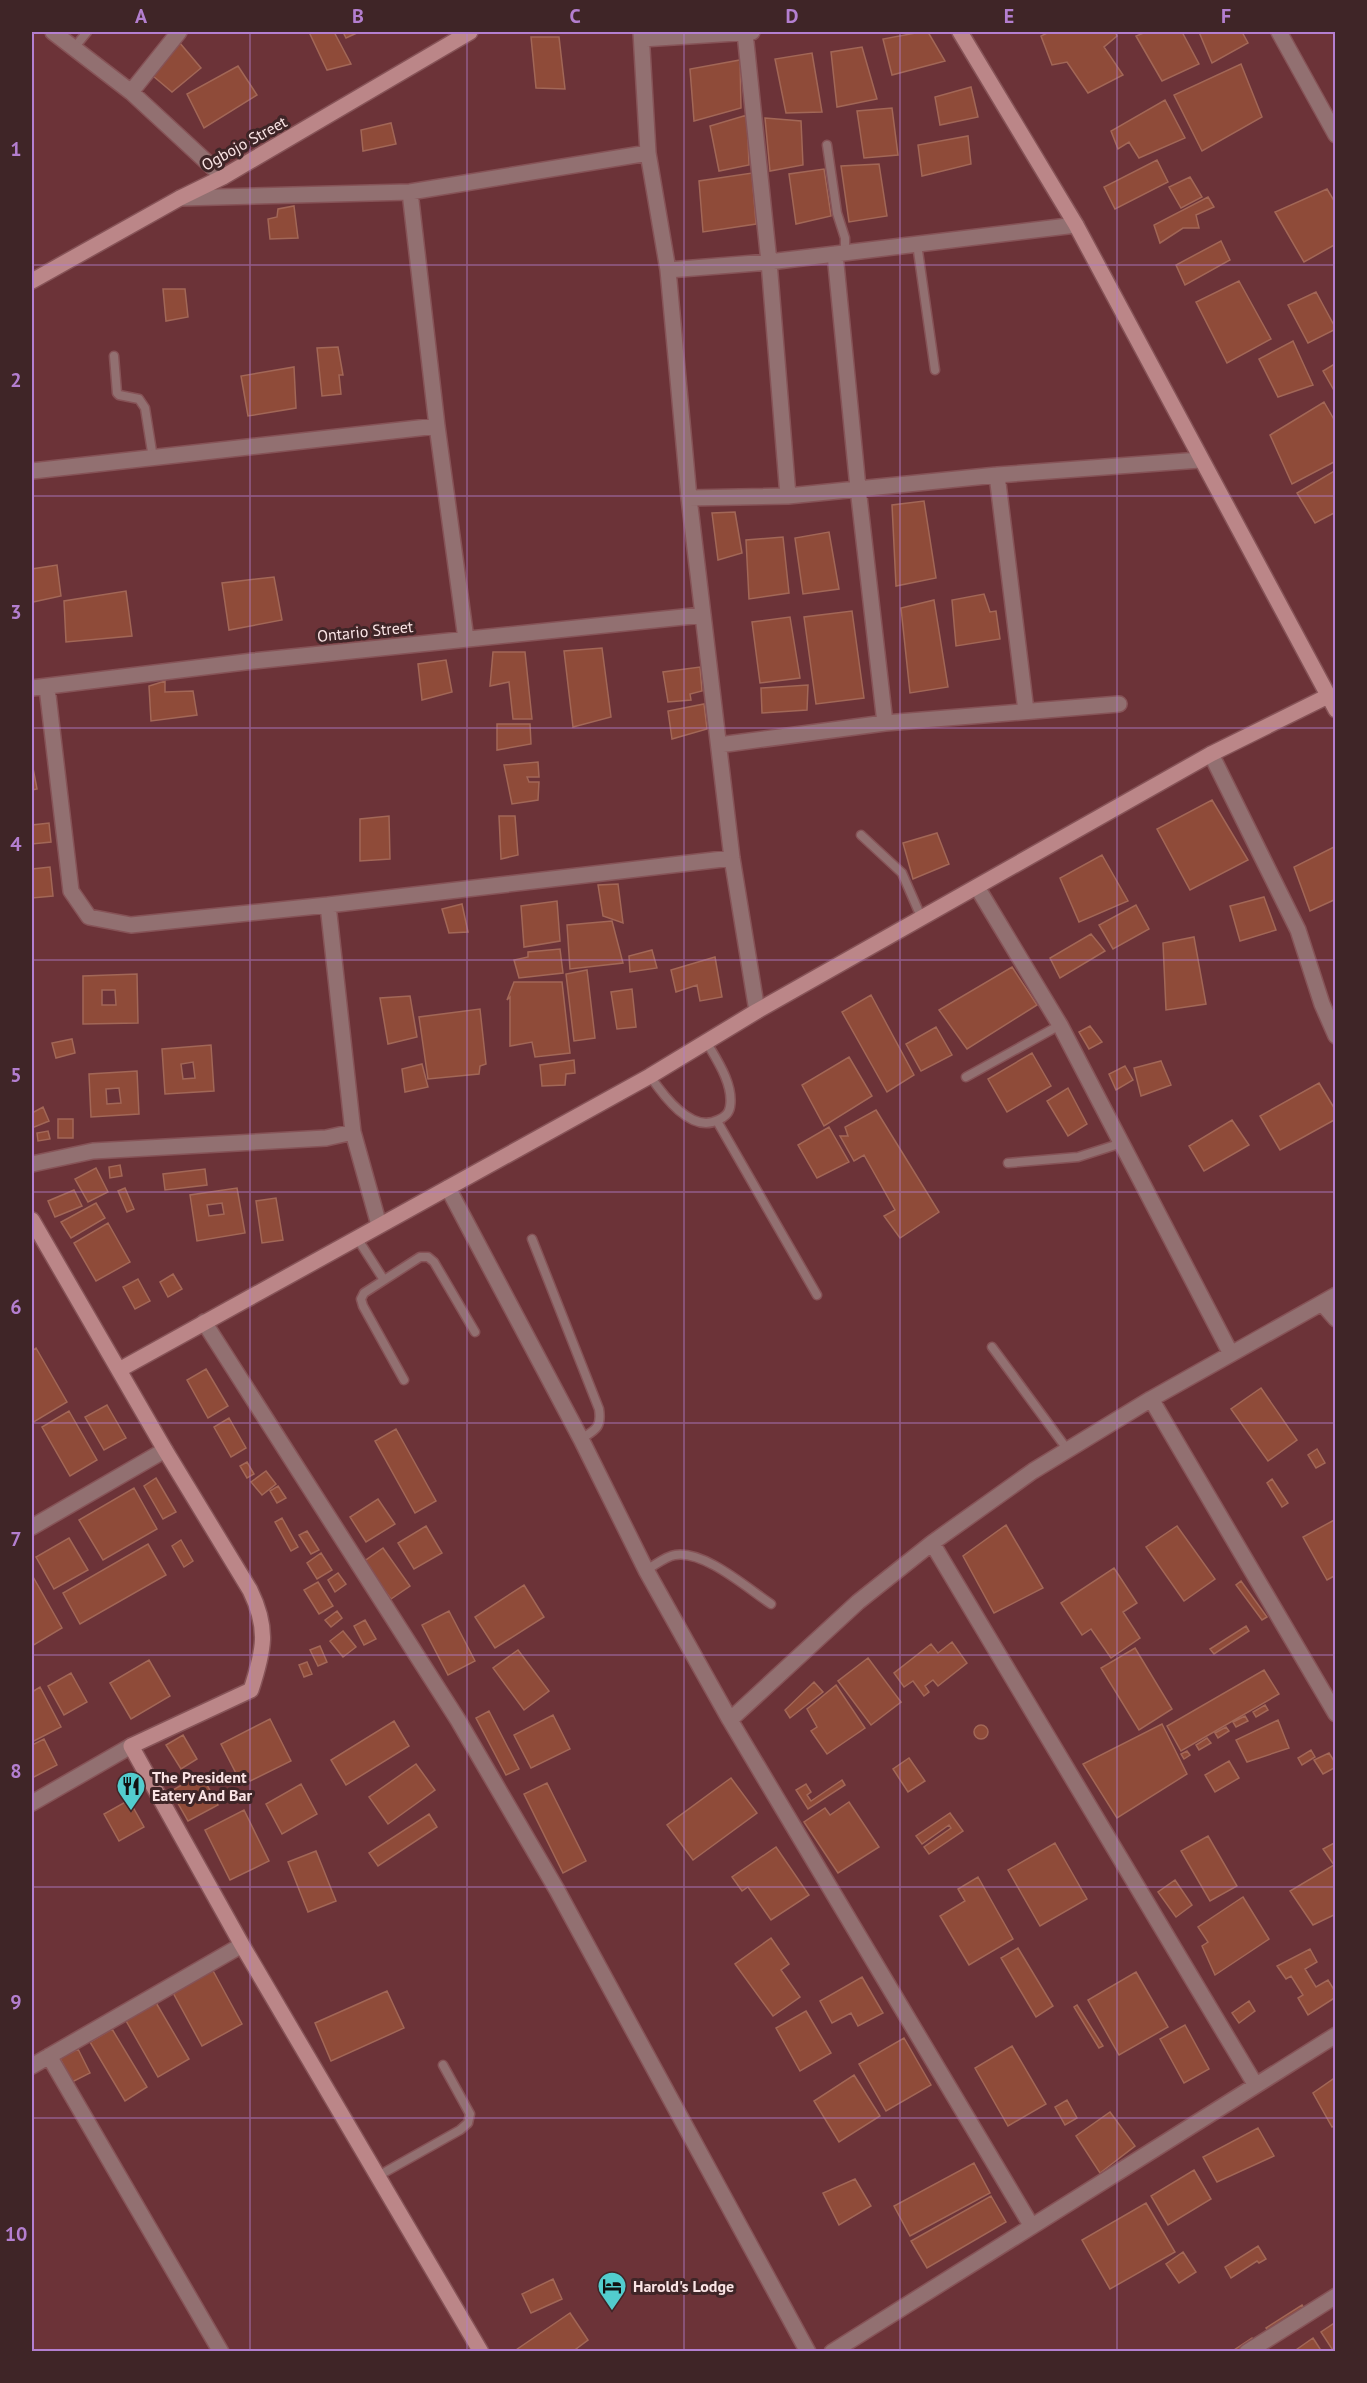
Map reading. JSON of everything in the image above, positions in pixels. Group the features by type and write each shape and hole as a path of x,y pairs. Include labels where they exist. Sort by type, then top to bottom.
{"street":[{"path":"53,32 132,92 224,177"},
{"path":"132,92 179,32"},
{"name":"Ogbojo Street","path":"32,281 180,198 224,177 470,32"},
{"path":"757,1011 732,858 689,498 668,270 648,153 642,35 748,32 770,262 788,496"},
{"path":"119,1370 650,1076 757,1011 1211,754 1332,703 1076,225 960,32"},
{"path":"1279,32 1335,135"},
{"path":"180,198 410,192 648,153"},
{"path":"410,192 437,426 466,639"},
{"path":"668,270 770,262 1076,225"},
{"path":"840,254 858,488 885,723"},
{"path":"32,471 437,426"},
{"path":"689,498 788,496 997,475 1200,460"},
{"path":"997,475 1026,711"},
{"name":"Ontario Street","path":"39,687 253,661 703,615"},
{"path":"39,687 71,891 90,917 131,925 328,905 732,858"},
{"path":"719,745 885,723 1119,704"},
{"path":"1211,754 1298,930 1322,1004 1335,1035"},
{"path":"977,887 1060,1025 1231,1354"},
{"path":"328,905 353,1132 380,1225"},
{"path":"32,1164 93,1151 326,1138 353,1132"},
{"path":"448,1188 581,1439 646,1570 730,1720 1031,2225"},
{"path":"32,1220 255,1600 260,1611 263,1637 261,1658 251,1690 131,1746 32,1803"},
{"path":"730,1720 858,1602 932,1543 1066,1449 1329,1299 1335,1319"},
{"path":"204,1322 464,1730 557,1890 808,2352"},
{"path":"1151,1399 1335,1714"},
{"path":"32,1527 165,1450"},
{"path":"932,1543 1255,2084"},
{"path":"131,1746 242,1945 481,2352"},
{"path":"32,2066 242,1945"},
{"path":"832,2352 1335,2035"},
{"path":"49,2056 221,2352"},
{"path":"1246,2352 1335,2296"}],"lane":[{"path":"74,48 87,32"},
{"path":"827,145 837,213 845,238 840,254"},
{"path":"917,244 935,370"},
{"path":"114,356 117,393 139,399 145,408 153,458"},
{"path":"861,835 902,873 922,919"},
{"path":"966,1077 1060,1025"},
{"path":"650,1076 679,1112 708,1123 717,1121 728,1114 730,1093 721,1068 707,1042"},
{"path":"717,1121 817,1295"},
{"path":"1008,1163 1078,1157 1122,1143"},
{"path":"357,1238 384,1280"},
{"path":"532,1239 599,1409 601,1420 596,1429 581,1439"},
{"path":"404,1380 363,1306 361,1299 364,1293 420,1257 428,1257 434,1262 475,1332"},
{"path":"992,1347 1066,1449"},
{"path":"646,1570 674,1555 694,1556 771,1604"},
{"path":"378,2176 460,2130 468,2123 470,2114 443,2066"}],"building":[{"path":"309,32 334,32 351,64 327,70"},
{"path":"343,32 359,32 346,38"},
{"path":"928,32 945,61 892,75 883,39"},
{"path":"1049,32 1115,32 1117,36 1104,47 1123,75 1088,93 1067,62 1052,65 1041,36"},
{"path":"1146,32 1182,32 1199,64 1162,81 1136,36"},
{"path":"1199,32 1242,32 1248,43 1212,63"},
{"path":"531,37 559,37 565,89 536,88"},
{"path":"179,42 201,68 172,92 153,76"},
{"path":"862,47 877,99 837,107 831,52"},
{"path":"812,53 822,112 786,113 775,59"},
{"path":"740,60 741,108 694,121 690,69"},
{"path":"1241,64 1262,117 1202,151 1174,95"},
{"path":"238,66 257,95 204,128 187,94"},
{"path":"971,87 978,117 940,125 935,97"},
{"path":"1165,100 1185,138 1139,158 1129,142 1118,149 1111,131"},
{"path":"892,108 898,155 864,158 857,111"},
{"path":"747,115 749,165 719,171 710,126"},
{"path":"765,118 801,121 803,165 770,171"},
{"path":"391,123 396,144 363,151 361,130"},
{"path":"968,136 971,164 922,176 918,145"},
{"path":"1157,160 1168,182 1115,209 1104,187"},
{"path":"879,164 887,216 849,222 841,166"},
{"path":"824,169 831,216 796,224 789,174"},
{"path":"752,173 756,224 703,232 699,181"},
{"path":"1190,177 1202,197 1181,208 1169,187"},
{"path":"1327,189 1336,204 1336,244 1304,262 1275,212"},
{"path":"1208,197 1214,207 1196,215 1199,228 1183,228 1160,243 1154,225"},
{"path":"294,206 298,238 270,239 268,219 277,217 278,209"},
{"path":"1221,241 1230,260 1185,285 1176,265"},
{"path":"1239,281 1271,339 1227,363 1196,302"},
{"path":"163,289 185,289 188,317 166,321"},
{"path":"1316,292 1336,329 1308,343 1288,305"},
{"path":"1293,341 1313,385 1278,397 1259,359"},
{"path":"338,347 343,375 339,375 341,394 322,396 317,348"},
{"path":"1336,363 1336,394 1323,371"},
{"path":"294,367 296,408 248,416 241,376"},
{"path":"1324,402 1336,423 1336,461 1292,484 1270,435"},
{"path":"1336,470 1336,512 1315,523 1297,493"},
{"path":"924,501 936,578 896,586 892,505"},
{"path":"735,512 742,553 718,560 712,513"},
{"path":"829,532 839,589 803,594 795,538"},
{"path":"783,537 789,593 749,599 746,540"},
{"path":"57,565 61,596 33,602 32,569"},
{"path":"274,577 282,620 229,630 222,583"},
{"path":"126,591 132,636 66,642 64,601"},
{"path":"984,594 990,612 996,611 1000,639 956,646 952,600"},
{"path":"934,600 948,687 910,693 901,608"},
{"path":"852,611 864,698 816,704 804,617"},
{"path":"790,617 800,678 760,683 752,622"},
{"path":"602,648 611,717 573,727 564,651"},
{"path":"493,652 525,652 532,719 513,719 509,682 490,686"},
{"path":"446,660 452,692 422,700 418,664"},
{"path":"700,667 702,691 690,694 691,700 668,702 663,672"},
{"path":"165,681 165,692 193,691 197,715 151,721 149,686"},
{"path":"808,685 807,710 762,713 761,688"},
{"path":"704,704 707,729 672,739 668,711"},
{"path":"497,724 530,724 531,744 497,750"},
{"path":"538,762 539,777 527,777 529,782 539,782 538,800 512,804 504,765"},
{"path":"32,763 37,789 32,790"},
{"path":"1212,800 1248,860 1190,890 1157,829"},
{"path":"389,816 390,859 360,861 360,819"},
{"path":"499,816 515,816 518,855 501,859"},
{"path":"49,823 51,842 32,844 32,825"},
{"path":"937,833 949,864 913,879 903,843"},
{"path":"1336,846 1336,902 1334,900 1310,911 1294,867"},
{"path":"1102,855 1128,901 1079,922 1060,878"},
{"path":"50,867 53,896 32,898 32,869"},
{"path":"618,884 623,923 603,916 598,885"},
{"path":"1264,897 1276,930 1240,941 1230,906"},
{"path":"557,901 560,941 524,947 521,906"},
{"path":"462,904 468,932 449,933 442,909"},
{"path":"1136,905 1149,929 1113,949 1099,925"},
{"path":"612,921 623,963 570,969 567,925"},
{"path":"1091,934 1105,951 1060,978 1050,958"},
{"path":"1194,937 1206,1004 1166,1010 1163,943"},
{"path":"560,949 563,973 519,978 514,960 528,957 528,952"},
{"path":"652,950 657,968 630,972 629,956"},
{"path":"715,957 722,997 700,1001 697,985 676,992 671,970"},
{"path":"1012,967 1037,1005 967,1049 939,1010"},
{"path":"587,970 595,1038 574,1041 566,974"},
{"path":"137,974 138,1023 83,1024 83,976","holes":["102,990 115,990 116,1005 102,1005"]},
{"path":"514,982 562,982 570,1053 535,1057 532,1042 510,1046 510,997 507,1000"},
{"path":"632,989 636,1027 617,1029 611,992"},
{"path":"871,995 914,1075 887,1092 842,1012"},
{"path":"410,996 417,1037 388,1044 380,998"},
{"path":"480,1009 486,1064 480,1066 479,1074 428,1079 419,1017"},
{"path":"1090,1026 1102,1042 1089,1049 1079,1032"},
{"path":"936,1027 952,1055 921,1071 906,1044"},
{"path":"72,1039 75,1053 56,1058 52,1043"},
{"path":"211,1045 214,1091 165,1094 162,1049","holes":["193,1062 195,1078 183,1079 181,1064"]},
{"path":"1032,1053 1051,1086 1007,1112 988,1079"},
{"path":"849,1057 872,1096 824,1126 802,1085"},
{"path":"574,1060 575,1073 566,1074 565,1085 542,1086 540,1065"},
{"path":"1161,1061 1171,1085 1141,1096 1134,1068"},
{"path":"422,1064 428,1087 405,1092 402,1069"},
{"path":"1125,1066 1133,1080 1116,1090 1109,1074"},
{"path":"137,1071 139,1114 91,1117 89,1074","holes":["119,1088 121,1103 107,1104 106,1089"]},
{"path":"1319,1083 1336,1111 1336,1119 1280,1150 1260,1116"},
{"path":"1068,1088 1087,1124 1068,1136 1047,1101"},
{"path":"43,1107 49,1121 32,1128 32,1113"},
{"path":"876,1110 939,1212 900,1238 884,1216 895,1210 864,1155 854,1161 840,1136 848,1136 845,1127"},
{"path":"58,1119 73,1119 73,1138 58,1138"},
{"path":"1232,1120 1249,1145 1204,1171 1189,1146"},
{"path":"829,1127 849,1162 817,1178 798,1145"},
{"path":"48,1131 50,1139 38,1141 37,1133"},
{"path":"120,1165 122,1176 110,1178 109,1167"},
{"path":"96,1168 108,1192 88,1202 75,1179"},
{"path":"205,1169 207,1185 165,1190 163,1174"},
{"path":"125,1188 134,1209 127,1212 118,1191"},
{"path":"237,1188 245,1233 197,1241 190,1195","holes":["222,1203 224,1214 209,1216 207,1205"]},
{"path":"74,1190 82,1206 55,1217 48,1201"},
{"path":"276,1198 283,1240 262,1243 256,1201"},
{"path":"96,1203 105,1218 71,1238 61,1222"},
{"path":"108,1223 130,1262 96,1281 74,1243"},
{"path":"173,1274 182,1289 168,1297 160,1282"},
{"path":"138,1279 150,1301 135,1309 123,1287"},
{"path":"36,1348 67,1402 32,1423 32,1351"},
{"path":"206,1369 228,1406 208,1418 187,1380"},
{"path":"1261,1388 1297,1440 1268,1461 1231,1409"},
{"path":"107,1405 126,1438 104,1450 85,1417"},
{"path":"69,1411 97,1460 70,1476 42,1427"},
{"path":"229,1418 246,1448 231,1457 214,1427"},
{"path":"396,1429 436,1501 415,1513 375,1441"},
{"path":"1317,1449 1325,1463 1316,1468 1308,1455"},
{"path":"247,1462 254,1474 247,1478 240,1466"},
{"path":"266,1471 276,1484 262,1495 251,1482"},
{"path":"156,1478 176,1512 163,1519 144,1486"},
{"path":"1272,1479 1288,1503 1282,1507 1267,1483"},
{"path":"278,1486 286,1498 277,1503 270,1491"},
{"path":"134,1488 157,1529 103,1560 79,1520"},
{"path":"378,1499 395,1524 366,1542 350,1517"},
{"path":"282,1518 298,1547 291,1551 275,1522"},
{"path":"1336,1519 1336,1575 1327,1580 1303,1537"},
{"path":"1006,1525 1043,1588 994,1613 963,1556"},
{"path":"426,1526 442,1553 414,1569 398,1543"},
{"path":"1177,1526 1215,1579 1184,1601 1146,1547"},
{"path":"307,1531 319,1550 311,1554 299,1535"},
{"path":"69,1538 88,1570 54,1589 36,1557"},
{"path":"181,1540 193,1561 184,1567 172,1546"},
{"path":"148,1544 166,1575 80,1624 63,1593"},
{"path":"383,1548 410,1586 391,1599 363,1562"},
{"path":"321,1553 332,1570 317,1579 307,1563"},
{"path":"1114,1568 1137,1603 1123,1612 1140,1638 1111,1658 1091,1629 1082,1635 1061,1603"},
{"path":"338,1573 346,1584 335,1592 328,1580"},
{"path":"32,1575 62,1628 32,1646"},
{"path":"1241,1581 1267,1617 1262,1620 1236,1585"},
{"path":"318,1582 333,1606 319,1614 304,1590"},
{"path":"524,1585 544,1617 495,1648 475,1617"},
{"path":"337,1611 342,1618 331,1627 325,1620"},
{"path":"449,1611 475,1661 448,1675 422,1625"},
{"path":"365,1620 376,1639 364,1645 354,1626"},
{"path":"1246,1626 1249,1631 1214,1654 1210,1649"},
{"path":"343,1631 356,1647 343,1657 330,1641"},
{"path":"952,1642 967,1663 938,1686 933,1680 925,1686 929,1692 924,1696 913,1681 904,1687 894,1673 931,1644 938,1653"},
{"path":"320,1646 327,1662 318,1666 310,1650"},
{"path":"1135,1648 1172,1709 1139,1730 1101,1668"},
{"path":"518,1650 549,1691 524,1710 493,1668"},
{"path":"868,1658 901,1702 871,1725 838,1681"},
{"path":"149,1660 170,1696 131,1719 110,1683"},
{"path":"307,1662 312,1674 304,1677 299,1665"},
{"path":"1264,1670 1279,1694 1181,1751 1167,1726"},
{"path":"71,1673 87,1702 64,1715 48,1686"},
{"path":"814,1682 823,1692 790,1718 785,1710"},
{"path":"836,1685 865,1728 827,1754 811,1731 817,1727 807,1709"},
{"path":"40,1687 61,1727 32,1742 32,1692"},
{"path":"1265,1705 1268,1710 1256,1717 1253,1712"},
{"path":"489,1711 519,1769 506,1775 476,1718"},
{"path":"553,1715 570,1749 531,1768 514,1735"},
{"path":"1245,1716 1248,1721 1236,1727 1233,1722"},
{"path":"270,1719 291,1761 242,1785 221,1744"},
{"path":"1278,1720 1289,1748 1247,1762 1236,1740"},
{"path":"394,1721 409,1746 346,1785 331,1760"},
{"path":"1162,1724 1187,1774 1117,1818 1083,1764"},
{"path":"981,1725 986,1727 988,1732 986,1737 981,1739 976,1737 974,1732 976,1727"},
{"path":"1226,1727 1229,1731 1218,1738 1215,1733"},
{"path":"183,1735 197,1759 181,1769 166,1745"},
{"path":"1207,1738 1211,1743 1199,1750 1196,1745"},
{"path":"44,1739 57,1765 32,1778 32,1745"},
{"path":"1311,1750 1315,1757 1302,1765 1298,1758"},
{"path":"1187,1751 1190,1755 1184,1759 1181,1754"},
{"path":"1329,1753 1336,1761 1336,1767 1323,1774 1314,1760"},
{"path":"909,1758 925,1781 908,1792 893,1769"},
{"path":"1229,1761 1239,1778 1215,1792 1205,1775"},
{"path":"416,1764 435,1790 388,1824 369,1797"},
{"path":"201,1774 218,1805 188,1821 171,1791"},
{"path":"731,1778 757,1813 693,1860 667,1825"},
{"path":"842,1780 845,1785 808,1809 796,1790 806,1784 811,1792 807,1795 811,1801"},
{"path":"547,1783 586,1861 563,1873 524,1794"},
{"path":"301,1784 317,1814 282,1834 266,1804"},
{"path":"129,1800 144,1827 119,1841 104,1814"},
{"path":"849,1802 879,1847 838,1873 804,1822 825,1808 830,1815"},
{"path":"244,1810 269,1861 230,1880 205,1830"},
{"path":"950,1813 963,1831 929,1854 924,1847 951,1828 949,1825 922,1844 916,1836"},
{"path":"429,1814 437,1827 378,1866 369,1853"},
{"path":"1208,1836 1237,1886 1210,1901 1181,1851"},
{"path":"1336,1842 1336,1914 1313,1925 1290,1891 1334,1865 1323,1849"},
{"path":"1055,1843 1087,1899 1040,1926 1008,1870"},
{"path":"776,1847 809,1895 771,1920 748,1887 742,1891 732,1877"},
{"path":"316,1851 336,1901 308,1912 288,1862"},
{"path":"978,1877 1013,1939 969,1965 940,1916 965,1901 958,1889"},
{"path":"1175,1880 1192,1905 1176,1917 1158,1892"},
{"path":"1243,1897 1269,1939 1215,1975 1202,1946 1208,1942 1198,1927"},
{"path":"771,1938 789,1964 781,1970 800,1997 773,2016 735,1964"},
{"path":"1018,1948 1053,2006 1036,2017 1001,1958"},
{"path":"1310,1949 1317,1962 1305,1969 1316,1987 1328,1980 1336,1997 1308,2015 1298,1998 1303,1995 1291,1976 1286,1979 1277,1966"},
{"path":"211,1967 242,2024 202,2046 171,1989"},
{"path":"1136,1972 1168,2027 1119,2055 1088,2000"},
{"path":"862,1977 883,2013 858,2026 851,2013 832,2023 820,2001"},
{"path":"387,1991 404,2028 331,2061 315,2023"},
{"path":"155,2001 189,2059 158,2077 125,2019"},
{"path":"1249,2001 1255,2011 1239,2023 1232,2013"},
{"path":"1077,2005 1103,2046 1099,2048 1074,2007"},
{"path":"806,2011 831,2053 800,2071 776,2028"},
{"path":"1185,2025 1209,2069 1184,2083 1160,2039"},
{"path":"112,2029 147,2087 125,2101 90,2042"},
{"path":"904,2038 931,2085 886,2111 859,2064"},
{"path":"1012,2046 1046,2104 1008,2126 975,2068"},
{"path":"78,2049 90,2073 72,2082 60,2058"},
{"path":"854,2075 880,2116 839,2142 814,2101"},
{"path":"1336,2077 1336,2125 1332,2127 1313,2093"},
{"path":"1067,2100 1077,2118 1065,2125 1055,2107"},
{"path":"1110,2112 1135,2146 1100,2173 1076,2136"},
{"path":"1258,2128 1274,2156 1217,2182 1203,2157"},
{"path":"974,2163 990,2193 910,2236 894,2206"},
{"path":"1194,2170 1211,2199 1168,2225 1151,2196"},
{"path":"855,2179 871,2206 839,2225 823,2193"},
{"path":"991,2196 1006,2222 927,2268 911,2241"},
{"path":"1146,2203 1175,2252 1110,2289 1082,2240"},
{"path":"1258,2246 1266,2259 1259,2263 1257,2261 1231,2278 1225,2267"},
{"path":"1183,2252 1196,2272 1179,2283 1166,2264"},
{"path":"553,2279 562,2299 531,2313 522,2294"},
{"path":"1302,2305 1305,2310 1269,2332 1266,2328"},
{"path":"570,2313 588,2340 572,2352 513,2352"},
{"path":"1336,2322 1336,2352 1334,2352 1321,2332"},
{"path":"1252,2338 1255,2343 1241,2352 1231,2352"},
{"path":"1313,2338 1322,2352 1293,2352"}],"place":[{"name":"The President Eatery And Bar","path":"131,1812"},
{"name":"Harold's Lodge","path":"612,2312"}]}
